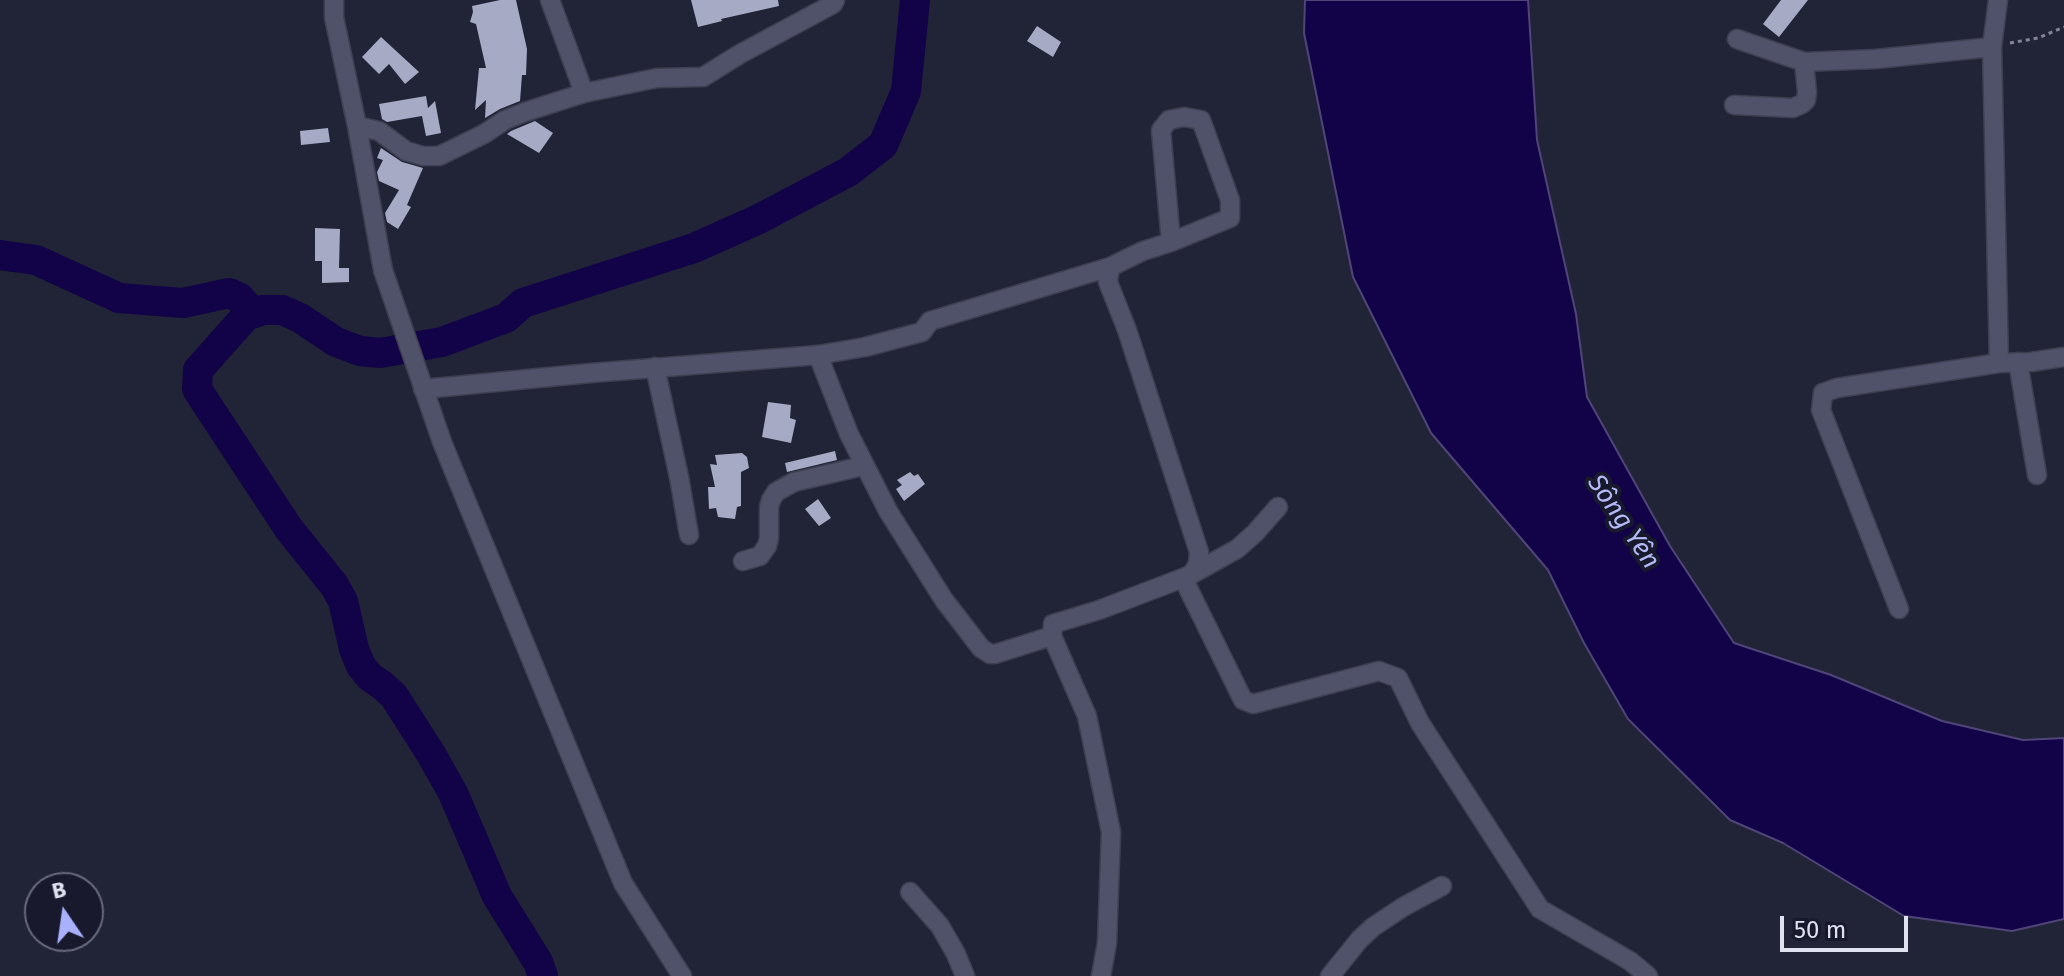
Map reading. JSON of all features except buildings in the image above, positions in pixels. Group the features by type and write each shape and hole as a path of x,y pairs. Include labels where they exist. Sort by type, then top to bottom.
{"street":[{"path":"334,0 334,17 383,270 442,442 623,883 682,976"},
{"path":"550,0 584,93"},
{"path":"357,126 379,131 406,151 439,156 505,120 584,93 657,78 703,77 833,4 835,0"},
{"path":"1998,0 1992,47 1999,363"},
{"path":"1737,39 1804,62 1876,59 1992,47"},
{"path":"1734,105 1793,108 1802,104 1807,92 1804,62"},
{"path":"421,381 818,355 922,332 930,321 1110,267 1230,218 1230,200 1201,120 1184,117 1169,120 1161,130 1171,242"},
{"path":"1110,267 1108,282 1127,330 1199,552 1198,564 1188,576"},
{"path":"818,355 863,466 888,511 937,588 981,648 995,654 1052,636"},
{"path":"1899,609 1821,410 1823,393 1837,388 1999,363 2064,357"},
{"path":"2018,362 2037,475"},
{"path":"655,367 689,535"},
{"path":"743,561 760,556 767,546 769,507 776,492 794,482 863,466"},
{"path":"1101,976 1107,943 1111,832 1087,716 1052,636 1053,624 1188,576 1237,549 1278,507"},
{"path":"1188,576 1243,700 1253,704 1379,671 1398,678 1420,723 1540,909 1630,961 1648,976"},
{"path":"1330,976 1373,927 1442,886"},
{"path":"910,892 940,926 965,976"}],"path":[{"path":"1992,47 2038,38 2064,27"}],"water":[{"name":"Sông Yên","path":"1305,0 1528,0 1537,140 1576,314 1587,397 1670,546 1734,643 1831,675 1942,721 2023,740 2064,738 2064,919 2012,931 1904,916 1783,843 1730,820 1628,719 1584,643 1548,570 1431,433 1353,277 1304,33"}],"waterway":[{"path":"543,976 538,962 497,896 453,793 431,754 394,696 361,666 343,601 334,585 289,529 197,389 198,370 246,316 263,310 282,310 336,342 360,351 380,353 442,342 506,318 523,303 694,248 759,219 848,172 883,145 906,91 915,0"},
{"path":"0,255 36,260 119,298 183,303 229,293 240,298 253,313"}]}
